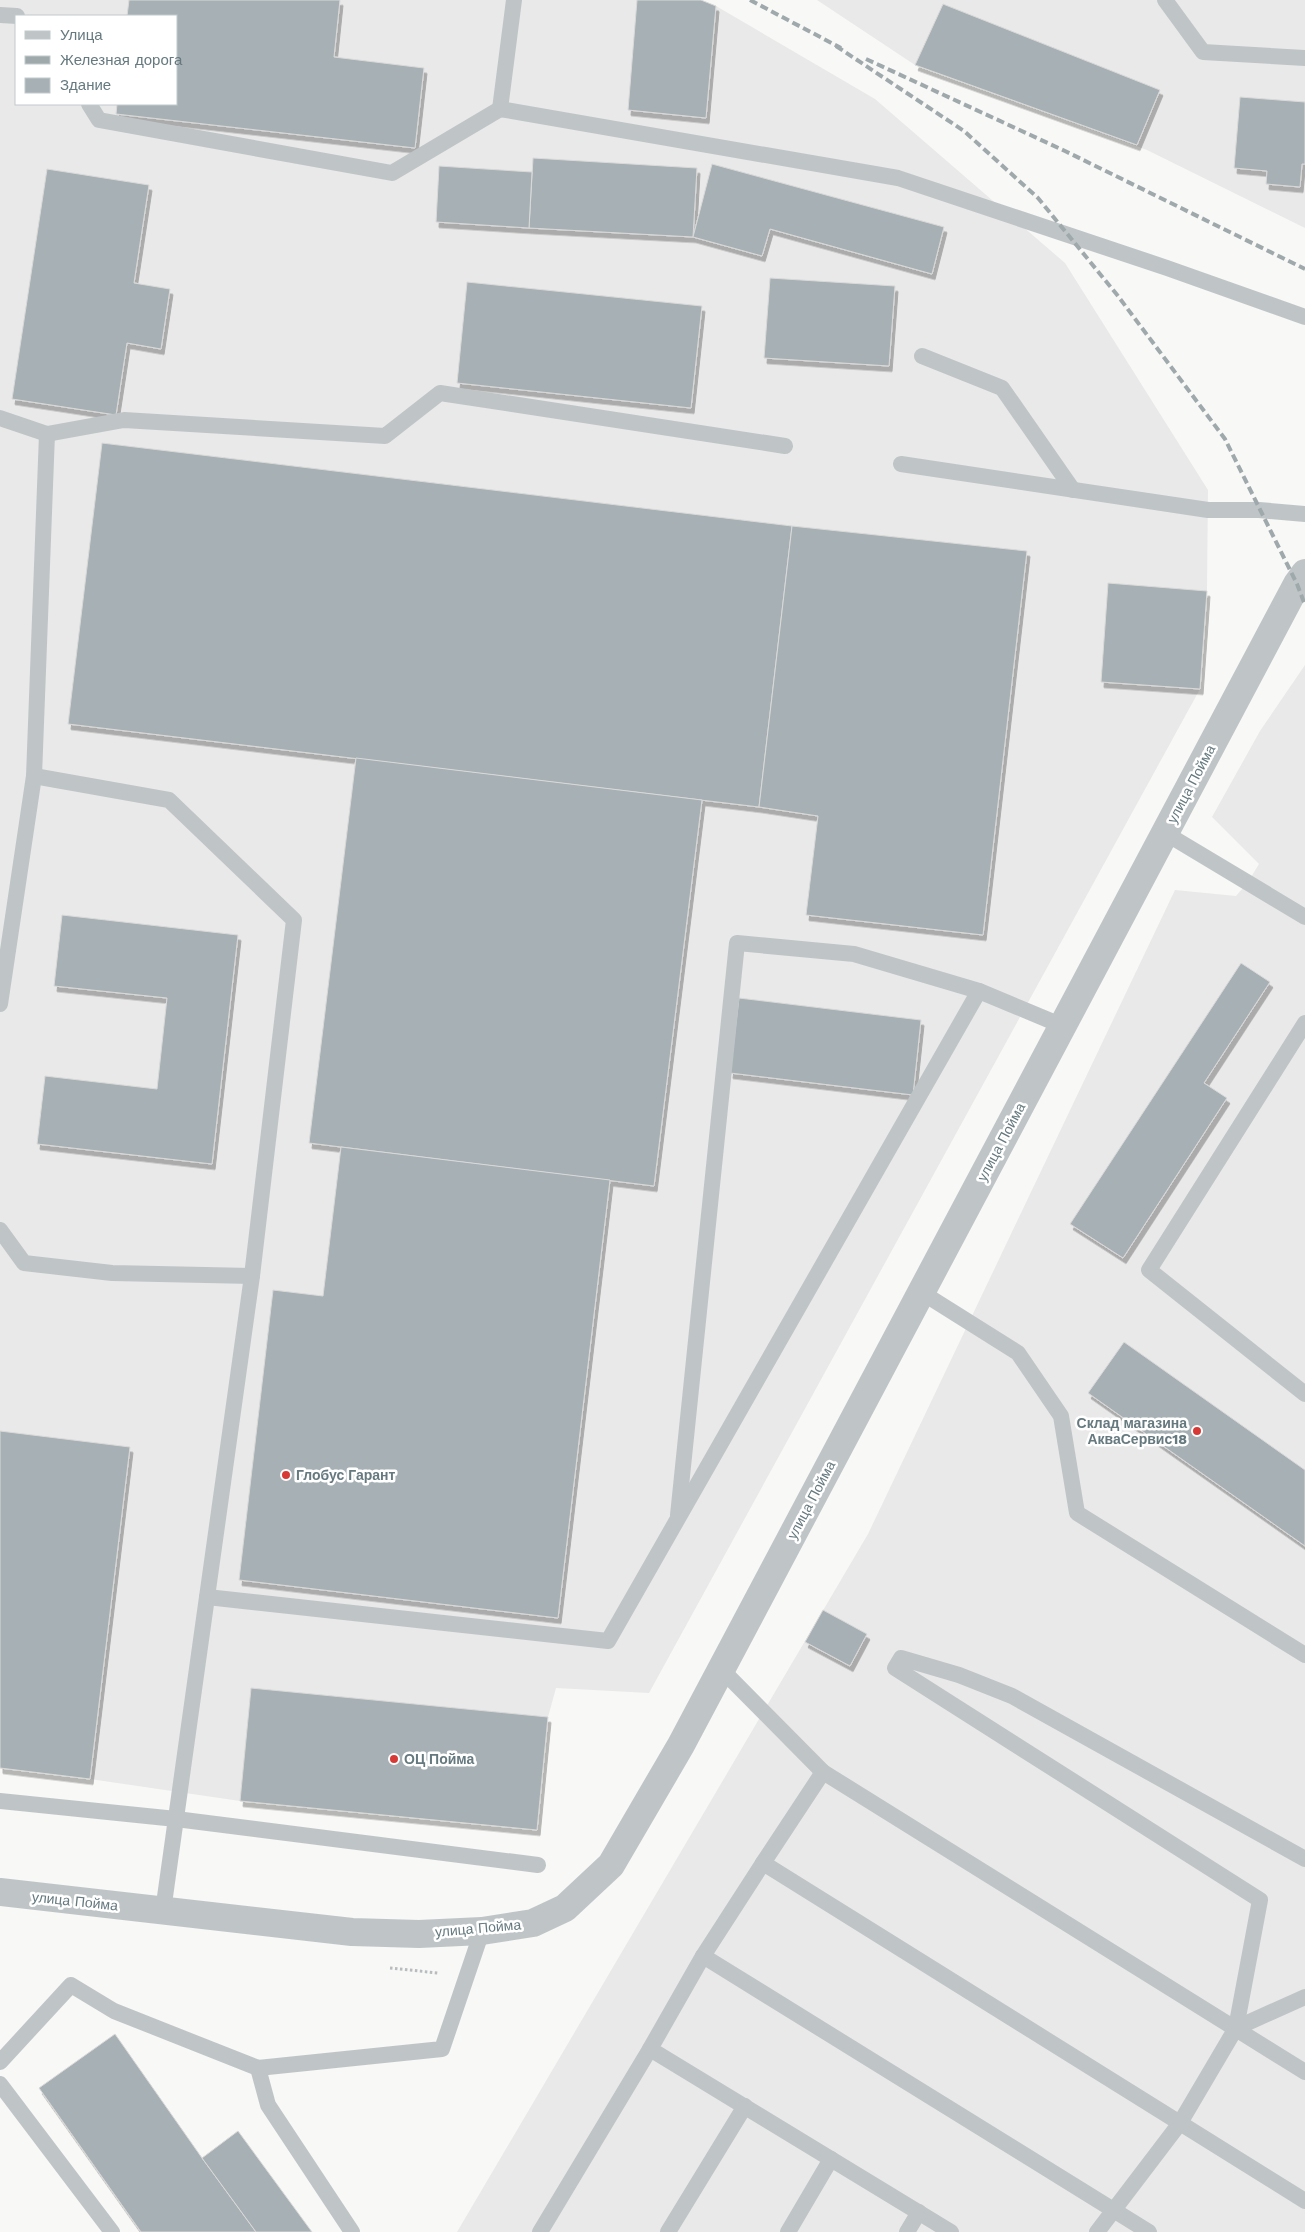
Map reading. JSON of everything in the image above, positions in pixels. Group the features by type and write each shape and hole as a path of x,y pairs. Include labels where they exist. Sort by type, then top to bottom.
{"street":[{"name":"улица Пойма","path":"0,1892 352,1932 419,1934 482,1931 533,1923 565,1908 611,1865 681,1745 1297,584 1305,573"}],"lane":[{"path":"500,109 514,0"},
{"path":"1165,0 1202,52 1305,58"},
{"path":"0,15 15,16"},
{"path":"90,105 99,120 392,173 500,109 898,178 1158,265 1305,317"},
{"path":"922,356 1002,388 1073,490"},
{"path":"0,418 47,434 124,420 385,436 440,393 785,446"},
{"path":"0,1004 34,776 47,434"},
{"path":"901,464 1208,510 1260,510 1305,514"},
{"path":"34,776 169,800 294,920 252,1276 163,1910"},
{"path":"1165,833 1305,917"},
{"path":"677,1521 737,943 854,954 979,991 1063,1026"},
{"path":"207,1597 608,1641 979,991"},
{"path":"1305,1023 1149,1270 1305,1394"},
{"path":"0,1230 24,1263 112,1273 252,1276"},
{"path":"921,1292 1018,1353 1061,1416 1077,1513 1305,1655"},
{"path":"1097,2232 1180,2123 1236,2028 1260,1900 895,1668 902,1658 959,1675 1012,1696 1305,1859"},
{"path":"721,1669 823,1772 1305,2072"},
{"path":"540,2232 703,1956 823,1772"},
{"path":"0,1801 176,1819 538,1865"},
{"path":"763,1863 1305,2201"},
{"path":"0,2062 71,1985 114,2011 258,2068 442,2049 482,1931"},
{"path":"703,1956 1149,2232"},
{"path":"1236,2028 1305,1996"},
{"path":"650,2048 951,2232"},
{"path":"258,2068 268,2105 352,2232"},
{"path":"0,2084 112,2232"},
{"path":"668,2232 745,2106"},
{"path":"788,2232 831,2159"},
{"path":"907,2232 919,2212"}],"path":[{"path":"382,1967 430,1974 470,1970"}],"shaded area":[{"path":"0,0 701,0 716,6 875,99 1065,263 1208,490 1207,591 1200,689 649,1693 556,1688 548,1717 537,1830 240,1801 90,1779 130,1447 0,1431"},
{"path":"817,0 1305,0 1305,228 1147,150 915,65"},
{"path":"1305,665 1305,2232 457,2232 868,1534 1175,890 1236,896 1248,882 1259,864 1212,817 1260,731"}],"building":[{"path":"129,0 340,0 334,57 424,68 415,148 116,114 117,105 178,105 178,15 127,15"},
{"path":"637,0 701,0 716,6 706,118 628,110"},
{"path":"943,4 1160,90 1137,145 915,65"},
{"path":"1240,97 1305,102 1305,164 1302,164 1300,187 1266,184 1267,171 1234,168"},
{"path":"533,158 697,168 693,237 529,228"},
{"path":"712,164 944,227 932,274 770,229 762,256 693,237"},
{"path":"439,166 532,172 529,228 436,222"},
{"path":"47,169 149,185 134,283 170,289 161,349 127,343 116,415 12,399"},
{"path":"770,278 895,286 889,366 764,358"},
{"path":"467,282 702,306 691,408 457,383"},
{"path":"102,443 792,526 759,807 68,724"},
{"path":"792,526 1027,551 983,935 806,915 818,816 759,807"},
{"path":"1108,583 1207,591 1200,689 1101,682"},
{"path":"356,758 702,800 654,1186 309,1143"},
{"path":"62,915 238,935 212,1164 37,1144 45,1076 157,1089 167,998 54,986"},
{"path":"1241,963 1270,982 1204,1083 1227,1098 1123,1258 1070,1224"},
{"path":"739,998 921,1020 913,1095 730,1073"},
{"path":"341,1147 610,1180 558,1618 239,1580 273,1290 323,1296"},
{"name":"Склад магазина АкваСервис18","path":"1124,1342 1305,1470 1305,1546 1088,1393"},
{"path":"0,1431 130,1447 90,1779 0,1768"},
{"path":"823,1610 867,1634 850,1666 805,1642"},
{"name":"ОЦ Пойма","path":"251,1688 548,1717 537,1830 240,1801"},
{"path":"115,2034 256,2232 141,2232 39,2088"},
{"path":"238,2131 312,2232 256,2232 202,2158"}],"railway":[{"path":"750,0 841,48"},
{"path":"836,46 964,131 1038,198 1118,296 1225,439 1297,584 1305,605"},
{"path":"866,59 1065,151 1305,269"}],"place":[{"name":"Склад магазина АкваСервис18","path":"1197,1431"},
{"name":"Глобус Гарант","path":"286,1475"},
{"name":"ОЦ Пойма","path":"394,1759"}]}
